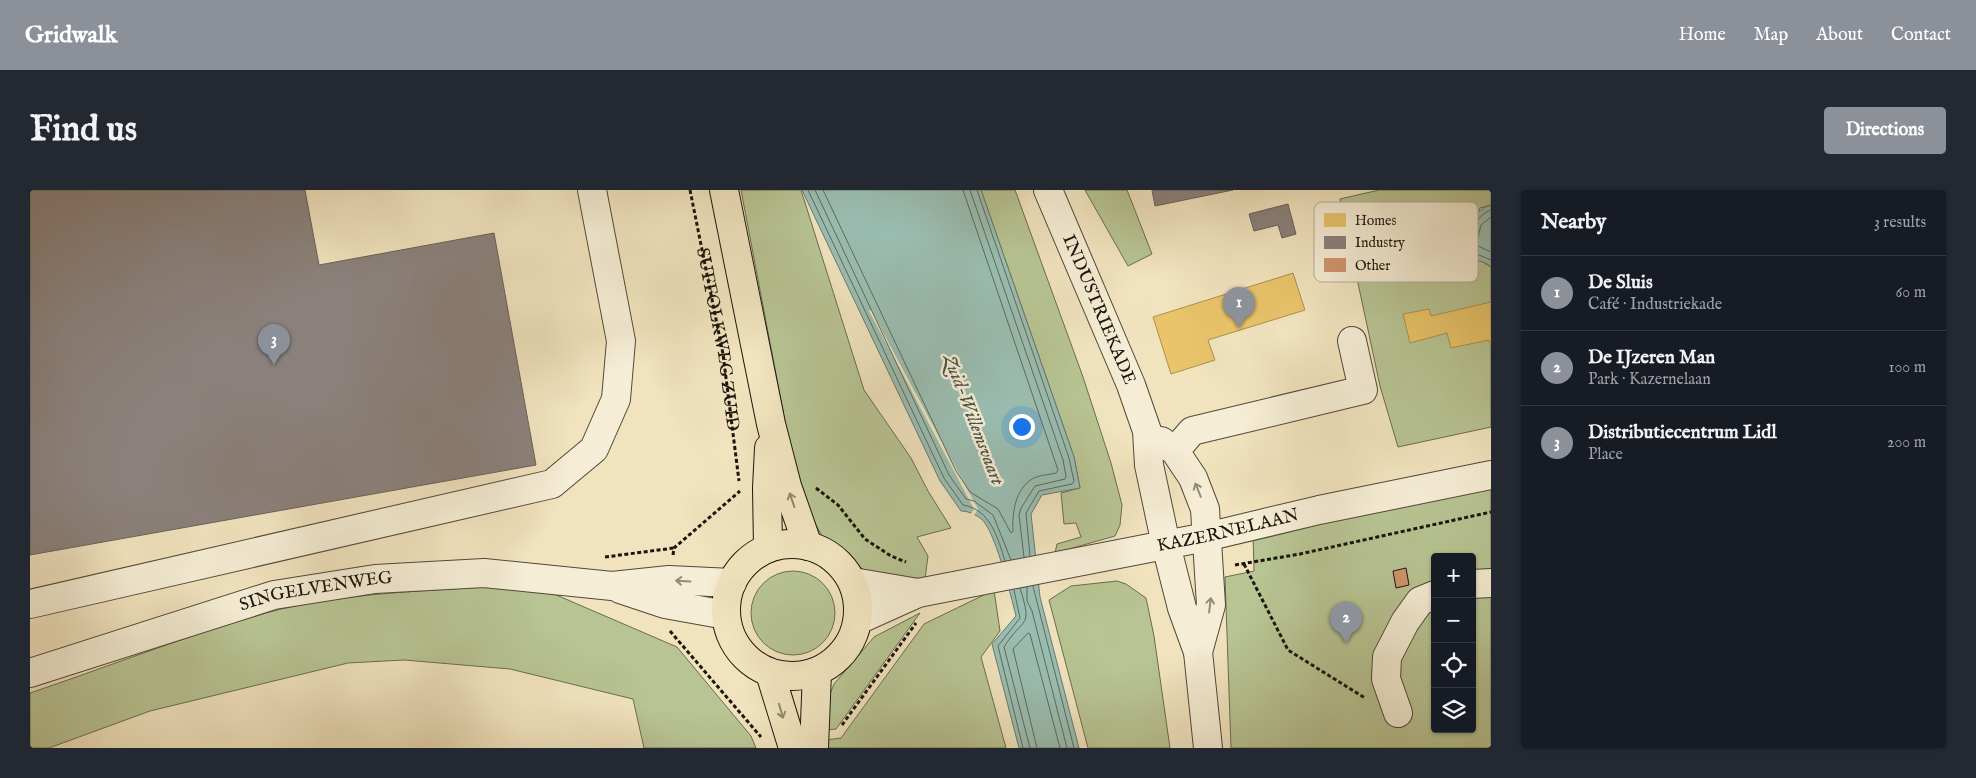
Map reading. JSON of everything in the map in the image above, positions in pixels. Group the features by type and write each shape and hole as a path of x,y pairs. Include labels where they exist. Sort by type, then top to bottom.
{"main road":[{"name":"SUFFOLKWEG ZUID","path":"724,190 771,424 777,487 768,548"},
{"name":"SUFFOLKWEG ZUID","path":"777,487 808,546"},
{"path":"788,544 808,546 826,553 842,566 853,582 858,601 858,620 851,642 837,660 817,672 794,677 770,673 753,664 739,651 730,634 726,615 727,599 732,583 741,568 753,557 768,548 788,544"},
{"path":"795,742 817,672"},
{"path":"770,673 795,742"}],"street":[{"path":"30,604 552,484 594,449 616,399 621,341 592,190"},
{"name":"INDUSTRIEKADE","path":"1048,190 1131,385 1147,431 1149,465 1166,545 1182,608 1198,652"},
{"path":"1176,451 1192,431 1362,390 1352,341"},
{"path":"1147,431 1176,451 1193,478 1205,509 1211,604 1198,652 1208,748"},
{"name":"KAZERNELAAN","path":"858,620 918,593 986,582 1206,537 1319,510 1491,475"},
{"name":"SINGELVENWEG","path":"30,673 274,595 366,580 484,572 612,586 669,580 732,583"},
{"name":"KAZERNELAAN","path":"853,582 918,593"},
{"path":"1476,584 1491,583"},
{"name":"SINGELVENWEG","path":"612,586 665,604 726,615"},
{"path":"1398,713 1386,679 1387,657 1405,622 1420,601 1431,597"}],"path":[{"name":"SUFFOLKWEG ZUID","path":"690,190 723,354 740,492"},
{"path":"674,548 740,492 777,487 814,486 838,506 865,539 891,556 911,564"},
{"name":"KAZERNELAAN","path":"1398,713 1378,706 1288,650 1244,564 1491,512"},
{"path":"671,632 795,742 836,733 918,621"}],"green space":[{"path":"741,190 801,190 864,390 911,458 928,491 951,528 917,537 928,556 925,579 883,576 865,571 822,536 799,495"},
{"path":"981,190 1015,190 1083,377 1111,463 1122,505 1120,525 1115,536 1055,553 1057,544 1081,537 1076,523 1064,524 1061,493 1080,488 1074,457"},
{"path":"1085,190 1127,190 1152,254 1128,266"},
{"path":"1379,190 1491,190 1491,205 1480,208 1478,216 1478,202 1341,202 1340,199"},
{"path":"1478,259 1491,267 1491,427 1398,447 1380,386 1358,282 1478,282"},
{"path":"1491,489 1491,748 1231,748 1225,577 1254,571 1253,534"},
{"path":"793,571 809,574 823,583 832,597 835,613 832,629 823,643 809,652 793,655 777,652 763,643 754,629 751,613 754,597 763,583 777,574"},
{"path":"1117,581 1126,584 1146,598 1154,636 1170,748 1088,748 1049,600 1071,586"},
{"path":"485,587 554,594 677,647 751,736 756,748 644,748 633,699 510,669 404,660 348,663 150,711 49,748 30,748 30,693 196,635 280,609 368,595"},
{"path":"994,590 1000,631 981,657 1006,748 827,748 826,740 841,738 924,624"},
{"path":"920,613 836,729 826,730 826,704 834,684 874,637"}],"water":[{"name":"Zuid-Willemsvaart","path":"802,190 981,190 1074,457 1080,488 1042,495 1031,514 1040,597 1079,748 1019,748 992,644 1016,616 1003,568 990,532 983,520 974,514 961,511 940,481"},
{"path":"1491,205 1491,267 1478,261 1478,213"}],"pier":[{"path":"871,310 978,509 973,517 970,515 974,509 869,311"}],"building: Homes":[{"path":"1293,273 1305,310 1208,340 1215,360 1171,374 1153,317"},
{"path":"1491,302 1491,348 1489,340 1451,348 1447,333 1410,343 1403,314 1429,309 1431,316"}],"building: Industry":[{"path":"30,190 305,190 319,265 494,233 536,465 30,555"},
{"path":"1152,190 1233,190 1155,206"},
{"path":"1288,204 1296,234 1282,238 1278,225 1254,231 1249,214"}],"building: Other":[{"path":"1406,568 1409,585 1396,588 1393,571"}],"place":[{"name":"De Sluis","path":"1239,328"},
{"name":"Distributiecentrum Lidl","path":"274,365"},
{"name":"De IJzeren Man","path":"1346,643"}]}
